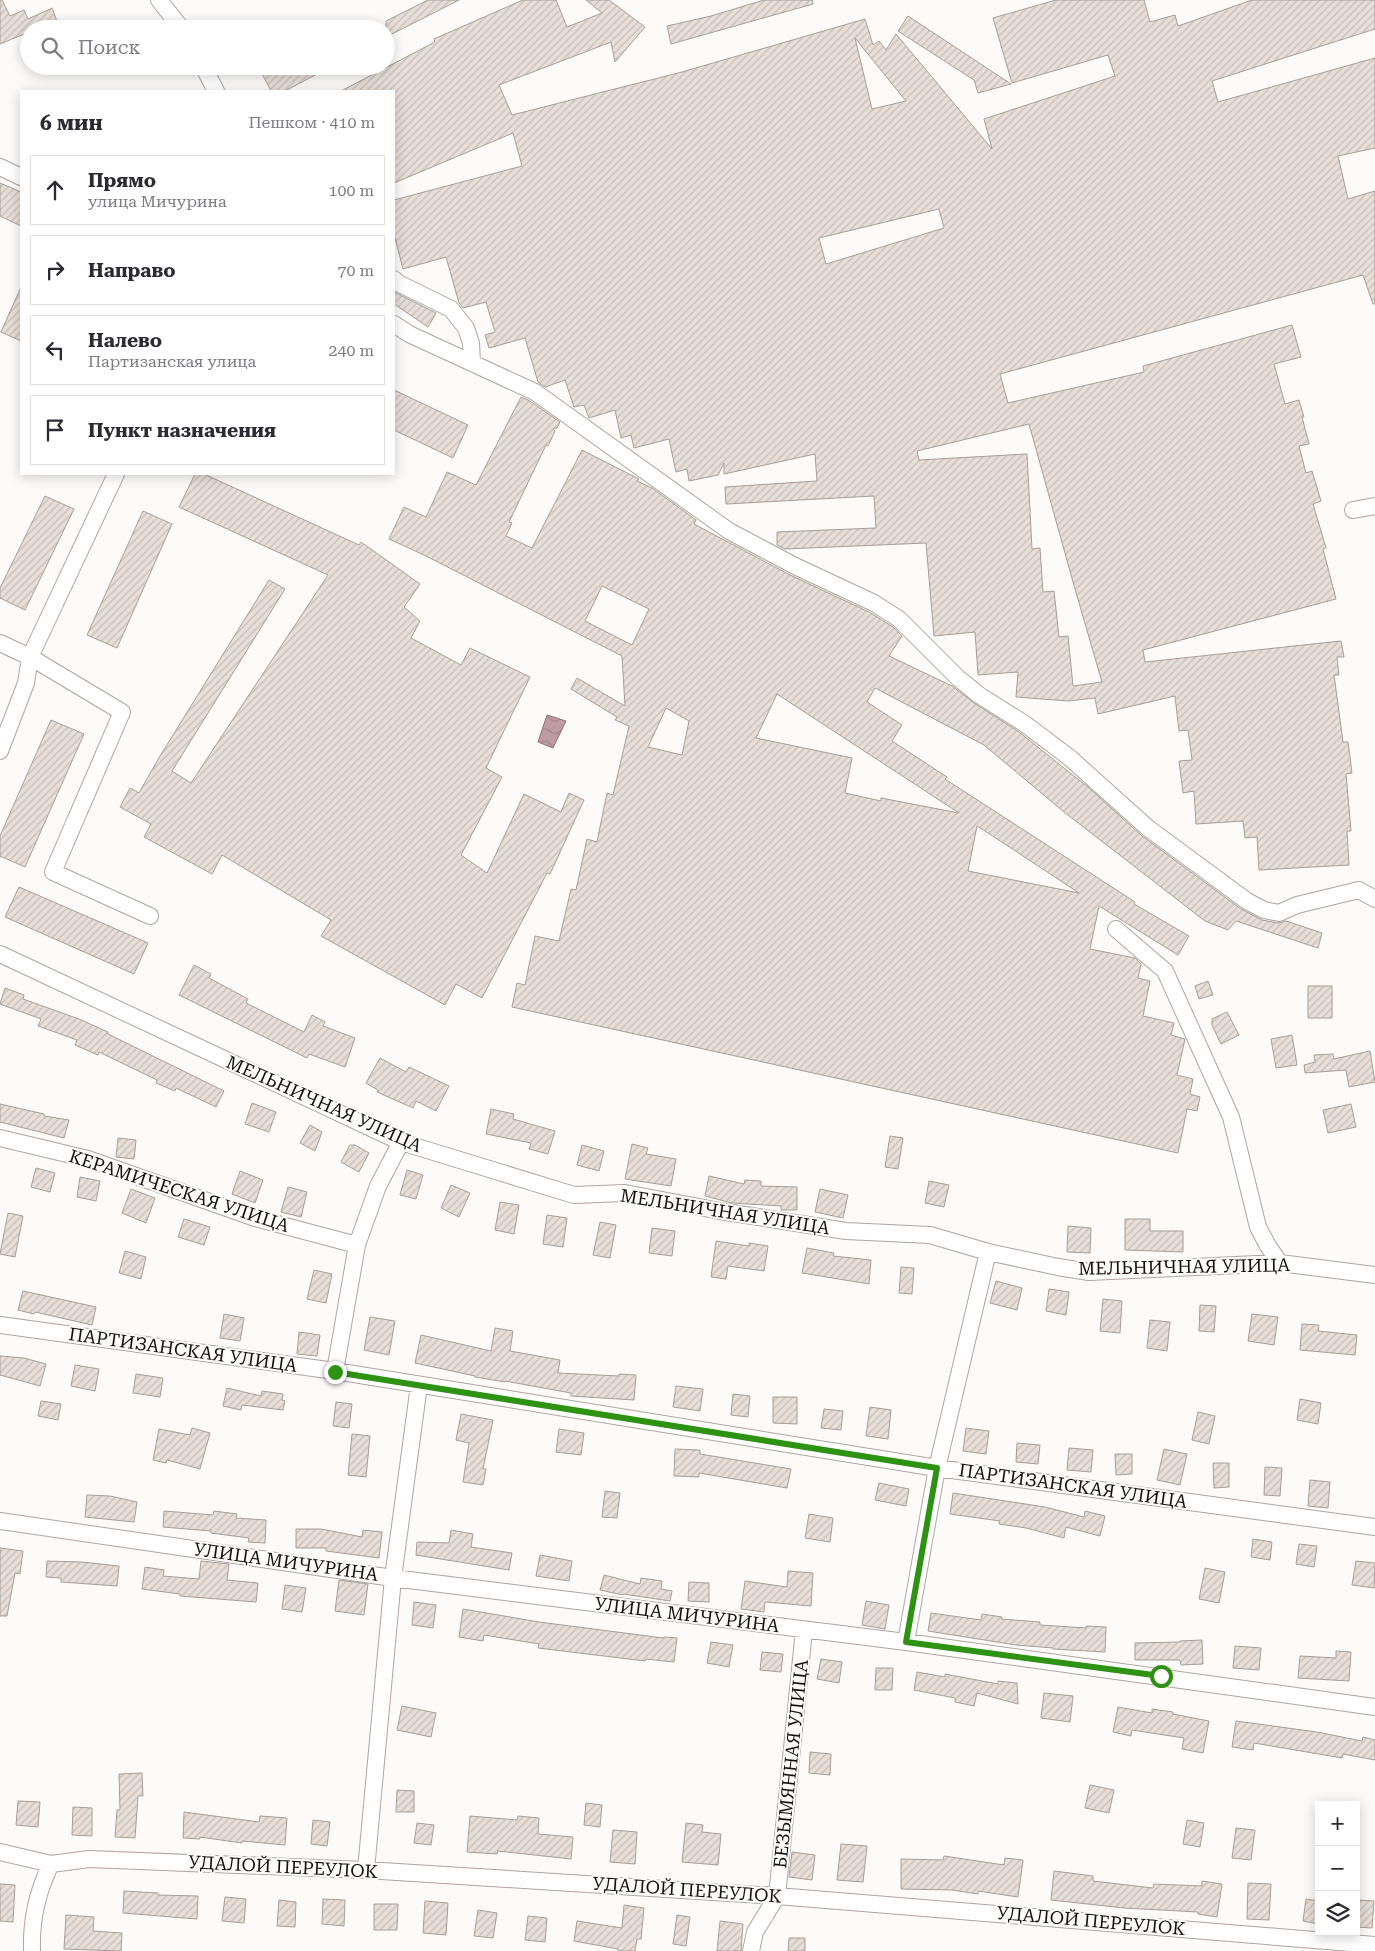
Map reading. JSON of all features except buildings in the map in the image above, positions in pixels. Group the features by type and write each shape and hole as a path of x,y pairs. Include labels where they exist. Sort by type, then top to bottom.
{"street":[{"path":"159,0 175,20"},
{"path":"208,75 215,90"},
{"path":"0,167 20,177"},
{"path":"395,280 451,309 466,328 472,363"},
{"path":"395,325 408,334 535,392 729,531 796,566 874,602 899,619 958,678 979,695 1025,724 1070,758 1148,828 1247,901 1264,910 1279,913 1297,906 1359,890 1375,899"},
{"path":"0,751 26,683 30,657 116,475"},
{"path":"1353,510 1375,506"},
{"path":"0,643 30,657 122,712 53,872 150,916"},
{"path":"1116,929 1165,971 1231,1117 1258,1227 1268,1246 1280,1262"},
{"name":"МЕЛЬНИЧНАЯ УЛИЦА","path":"0,954 401,1142 574,1195 625,1193 846,1232 930,1235 988,1252 1090,1272 1280,1262 1375,1275"},
{"name":"КЕРАМИЧЕСКАЯ УЛИЦА","path":"0,1138 88,1159 255,1218 357,1245"},
{"path":"335,1372 357,1245 378,1186 401,1142"},
{"path":"906,1642 937,1468 988,1252"},
{"name":"ПАРТИЗАНСКАЯ УЛИЦА","path":"0,1325 335,1372 937,1468 1375,1527"},
{"path":"366,1870 393,1578 419,1385"},
{"name":"УЛИЦА МИЧУРИНА","path":"0,1521 393,1578 906,1642 1375,1708"},
{"name":"БЕЗЫМЯННАЯ УЛИЦА","path":"751,1951 755,1932 777,1896 804,1630"},
{"name":"УДАЛОЙ ПЕРЕУЛОК","path":"0,1852 51,1864 89,1859 366,1870 777,1896 1375,1945"},
{"path":"32,1951 31,1938 41,1885 51,1864"}],"water":[{"path":"547,715 566,721 553,748 538,742"}],"route":[{"path":"335,1372 937,1468 906,1642 1161,1676"}]}
